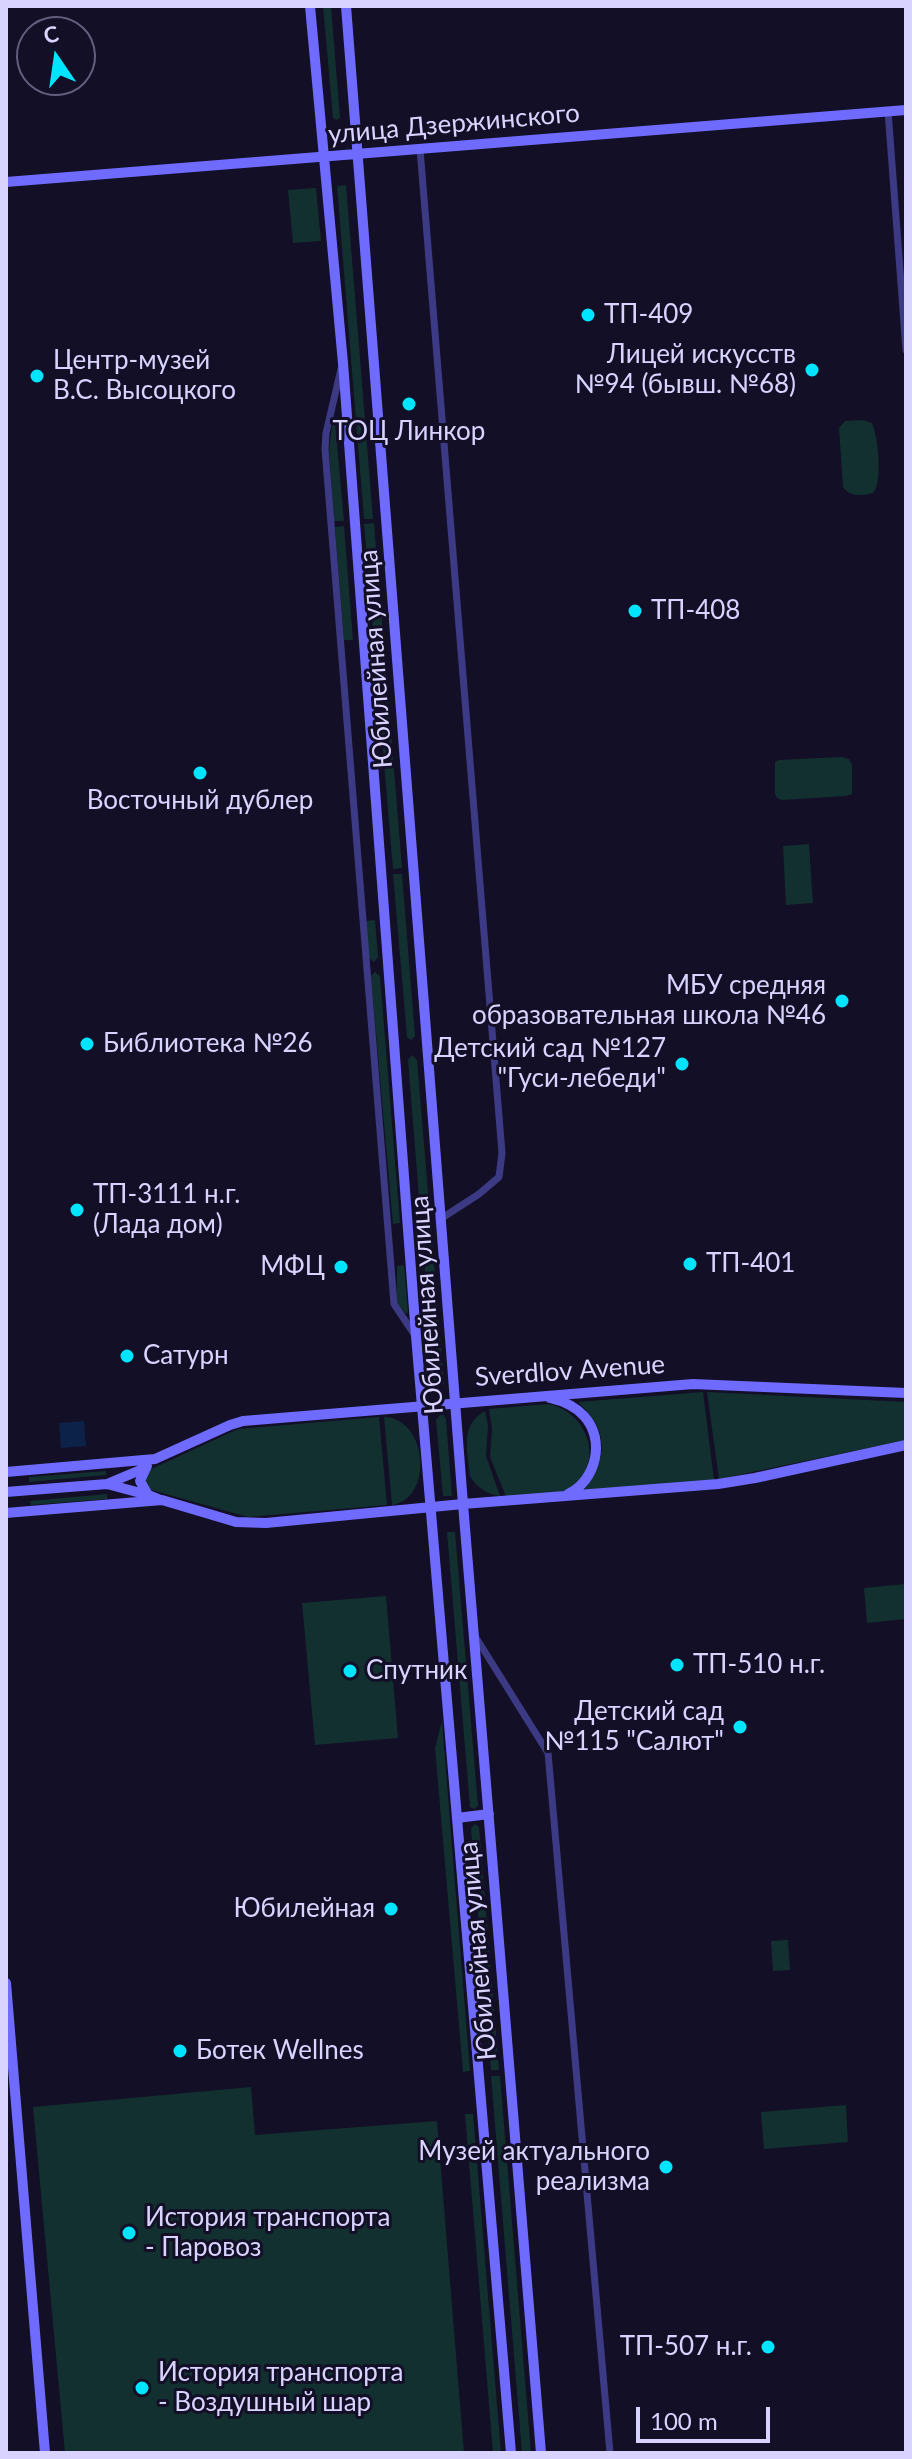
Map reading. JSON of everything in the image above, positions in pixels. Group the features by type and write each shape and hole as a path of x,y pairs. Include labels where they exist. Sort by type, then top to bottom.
{"main road":[{"name":"Юбилейная улица","path":"310,6 343,363 416,1336 511,2453"},
{"name":"Юбилейная улица","path":"346,6 541,2453"},
{"name":"улица Дзержинского","path":"6,182 906,110"},
{"name":"Sverdlov Avenue","path":"6,1472 155,1459 243,1421 422,1405 693,1384 906,1393"},
{"path":"543,1396 575,1408 585,1417 596,1440 592,1469 586,1480 578,1490 558,1497"},
{"path":"107,1484 236,1522 251,1523 718,1484 906,1445"},
{"path":"6,1492 107,1484 145,1468 155,1459"},
{"path":"145,1468 140,1481 148,1495"},
{"path":"6,1513 162,1500"},
{"path":"457,1818 489,1814"},
{"path":"6,1983 45,2453"}],"street":[{"path":"888,111 906,350"},
{"path":"420,149 502,1153 499,1177 442,1218"},
{"path":"343,363 325,449 394,1304 416,1336"},
{"path":"475,1636 548,1753 610,2453"}],"green space":[{"path":"323,6 331,6 340,118 337,120 333,118"},
{"path":"346,185 373,519 364,519 337,186"},
{"path":"316,188 321,241 293,243 288,190"},
{"path":"334,412 344,521 334,521 329,449"},
{"path":"845,421 872,423 874,429 878,448 878,480 873,493 856,495 843,487 839,428"},
{"path":"374,523 402,868 393,869 364,524"},
{"path":"344,526 353,640 344,640 335,527"},
{"path":"849,759 852,765 852,794 777,798 775,762"},
{"path":"809,844 813,903 786,905 783,846"},
{"path":"393,874 402,874 415,1036 411,1040 407,1037"},
{"path":"375,920 378,957 374,962 369,958 366,921"},
{"path":"375,972 380,976 400,1223 393,1224 371,976"},
{"path":"412,1055 417,1060 444,1384 434,1385 408,1060"},
{"path":"404,1265 406,1314 397,1303 397,1266"},
{"path":"703,1392 714,1480 583,1492 597,1468 602,1446 596,1424 578,1402"},
{"path":"707,1392 906,1402 906,1440 719,1479"},
{"path":"548,1404 574,1417 582,1428 590,1453 587,1467 581,1479 563,1492 507,1499 490,1457 492,1429 489,1409"},
{"path":"485,1411 488,1425 486,1456 500,1496 483,1490 470,1476 468,1431"},
{"path":"440,1415 446,1419 452,1496 443,1496 436,1420"},
{"path":"379,1417 387,1505 248,1517 148,1489 142,1475 238,1429"},
{"path":"384,1417 399,1421 410,1430 420,1459 420,1475 415,1489 406,1500 392,1505"},
{"path":"106,1471 106,1475 29,1482 29,1477"},
{"path":"107,1494 107,1499 31,1505 30,1501"},
{"path":"447,1532 455,1532 478,1806 474,1809 470,1807"},
{"path":"906,1584 906,1619 867,1623 864,1588"},
{"name":"Спутник","path":"386,1596 398,1738 315,1745 302,1603"},
{"path":"442,1721 470,2071 463,2072 435,1748"},
{"path":"475,1824 479,1827 499,2070 491,2070 471,1828"},
{"path":"788,1940 790,1970 773,1971 771,1941"},
{"path":"491,2076 500,2076 531,2453 522,2453"},
{"path":"251,2087 255,2135 437,2121 464,2453 65,2453 33,2107"},
{"path":"846,2105 848,2142 764,2149 761,2112"},
{"path":"465,2114 473,2114 501,2453 493,2453"}],"water":[{"path":"84,1421 86,1446 61,1448 59,1423"}],"place":[{"name":"ТП-409","path":"588,315"},
{"name":"Лицей искусств №94 (бывш. №68)","path":"812,370"},
{"name":"Центр-музей В.С. Высоцкого","path":"37,376"},
{"name":"ТОЦ Линкор","path":"409,404"},
{"name":"ТП-408","path":"635,611"},
{"name":"Восточный дублер","path":"200,773"},
{"name":"МБУ средняя образовательная школа №46","path":"842,1001"},
{"name":"Библиотека №26","path":"87,1044"},
{"name":"Детский сад №127 \"Гуси-лебеди\"","path":"682,1064"},
{"name":"ТП-3111 н.г. (Лада дом)","path":"77,1210"},
{"name":"ТП-401","path":"690,1264"},
{"name":"МФЦ","path":"341,1267"},
{"name":"Сатурн","path":"127,1356"},
{"name":"ТП-510 н.г.","path":"677,1665"},
{"name":"Спутник","path":"350,1671"},
{"name":"Детский сад №115 \"Салют\"","path":"740,1727"},
{"name":"Юбилейная","path":"391,1909"},
{"name":"Ботек Wellnes","path":"180,2051"},
{"name":"Музей актуального реализма","path":"666,2167"},
{"name":"История транспорта - Паровоз","path":"129,2233"},
{"name":"ТП-507 н.г.","path":"768,2347"},
{"name":"История транспорта - Воздушный шар","path":"142,2388"}]}
